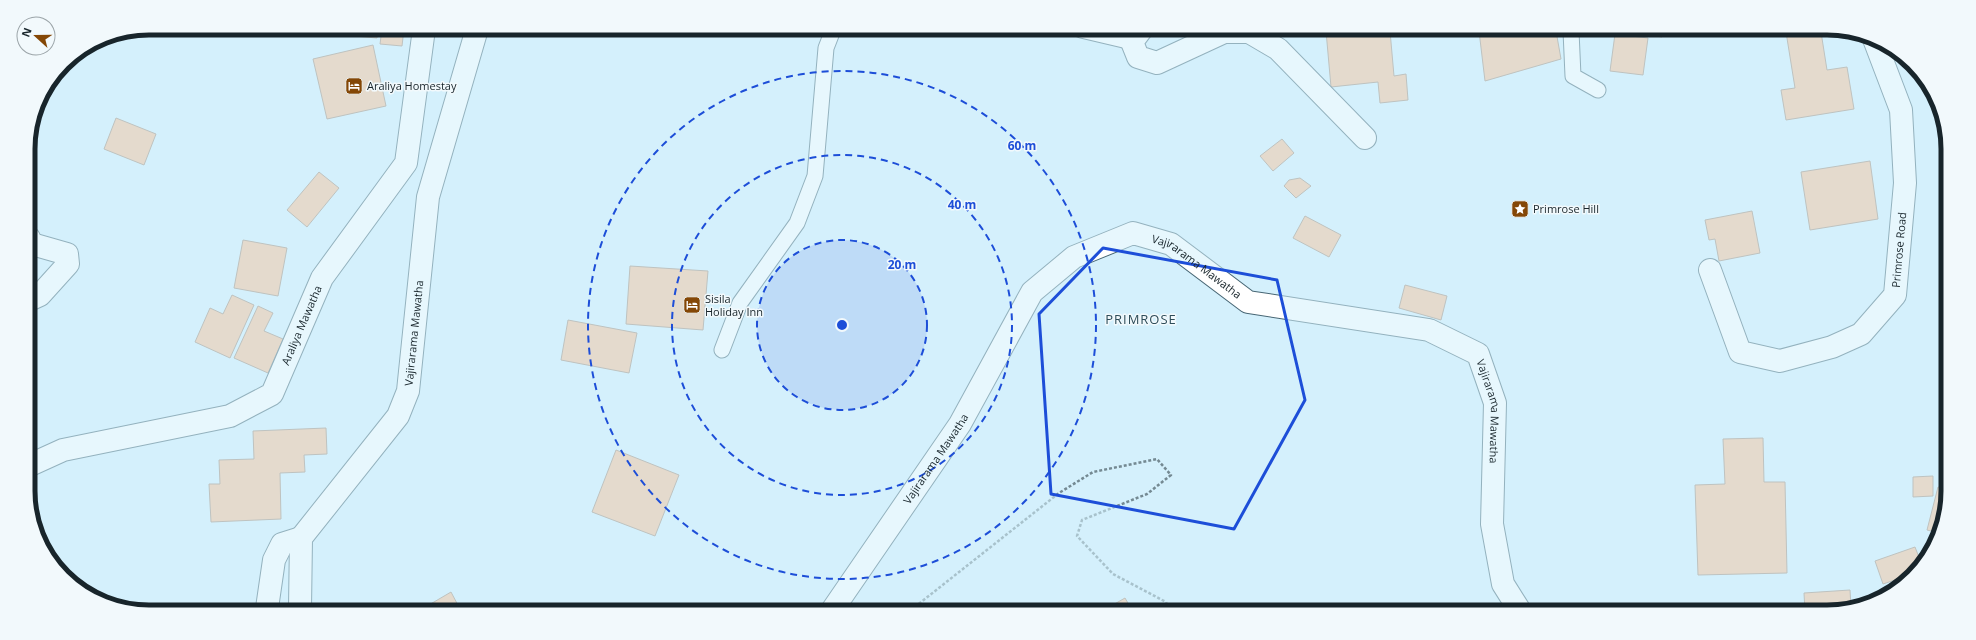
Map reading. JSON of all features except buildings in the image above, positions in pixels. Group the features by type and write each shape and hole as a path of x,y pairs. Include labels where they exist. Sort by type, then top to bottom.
{"street":[{"name":"Araliya Mawatha","path":"35,463 63,450 230,416 272,394 322,278 406,163 423,35"},
{"name":"Vajirarama Mawatha","path":"301,538 398,416 408,391 428,197 474,35"},
{"path":"1136,36 1138,57 1157,63 1218,35"},
{"path":"1254,35 1278,49 1366,138"},
{"name":"Primrose Road","path":"1710,270 1740,352 1780,361 1832,347 1861,334 1895,295 1905,183 1901,110 1877,47"},
{"name":"Vajirarama Mawatha","path":"836,605 960,424 1032,292 1074,257 1133,233 1171,244 1248,302 1429,330 1478,354 1495,403 1492,524 1503,584 1516,605"},
{"path":"35,245 67,254 68,264 40,295 35,297"},
{"path":"267,605 274,560 282,544 301,538 300,605"}],"lane":[{"path":"722,350 740,303 798,223 815,176 826,48 830,35"},
{"path":"1571,35 1572,76 1598,90"}],"path":[{"path":"917,605 1059,493 1093,472 1157,459 1170,475 1147,494 1082,520 1077,536 1113,574 1166,602 1167,605"}],"highlighted area":[{"path":"1103,248 1277,280 1305,400 1234,529 1051,494 1039,314"}],"place":[{"name":"Araliya Homestay","path":"354,86"},
{"name":"Primrose Hill","path":"1520,209"},
{"name":"Sisila Holiday Inn","path":"692,305"}],"district":[{"name":"PRIMROSE","path":"1141,319"}]}
